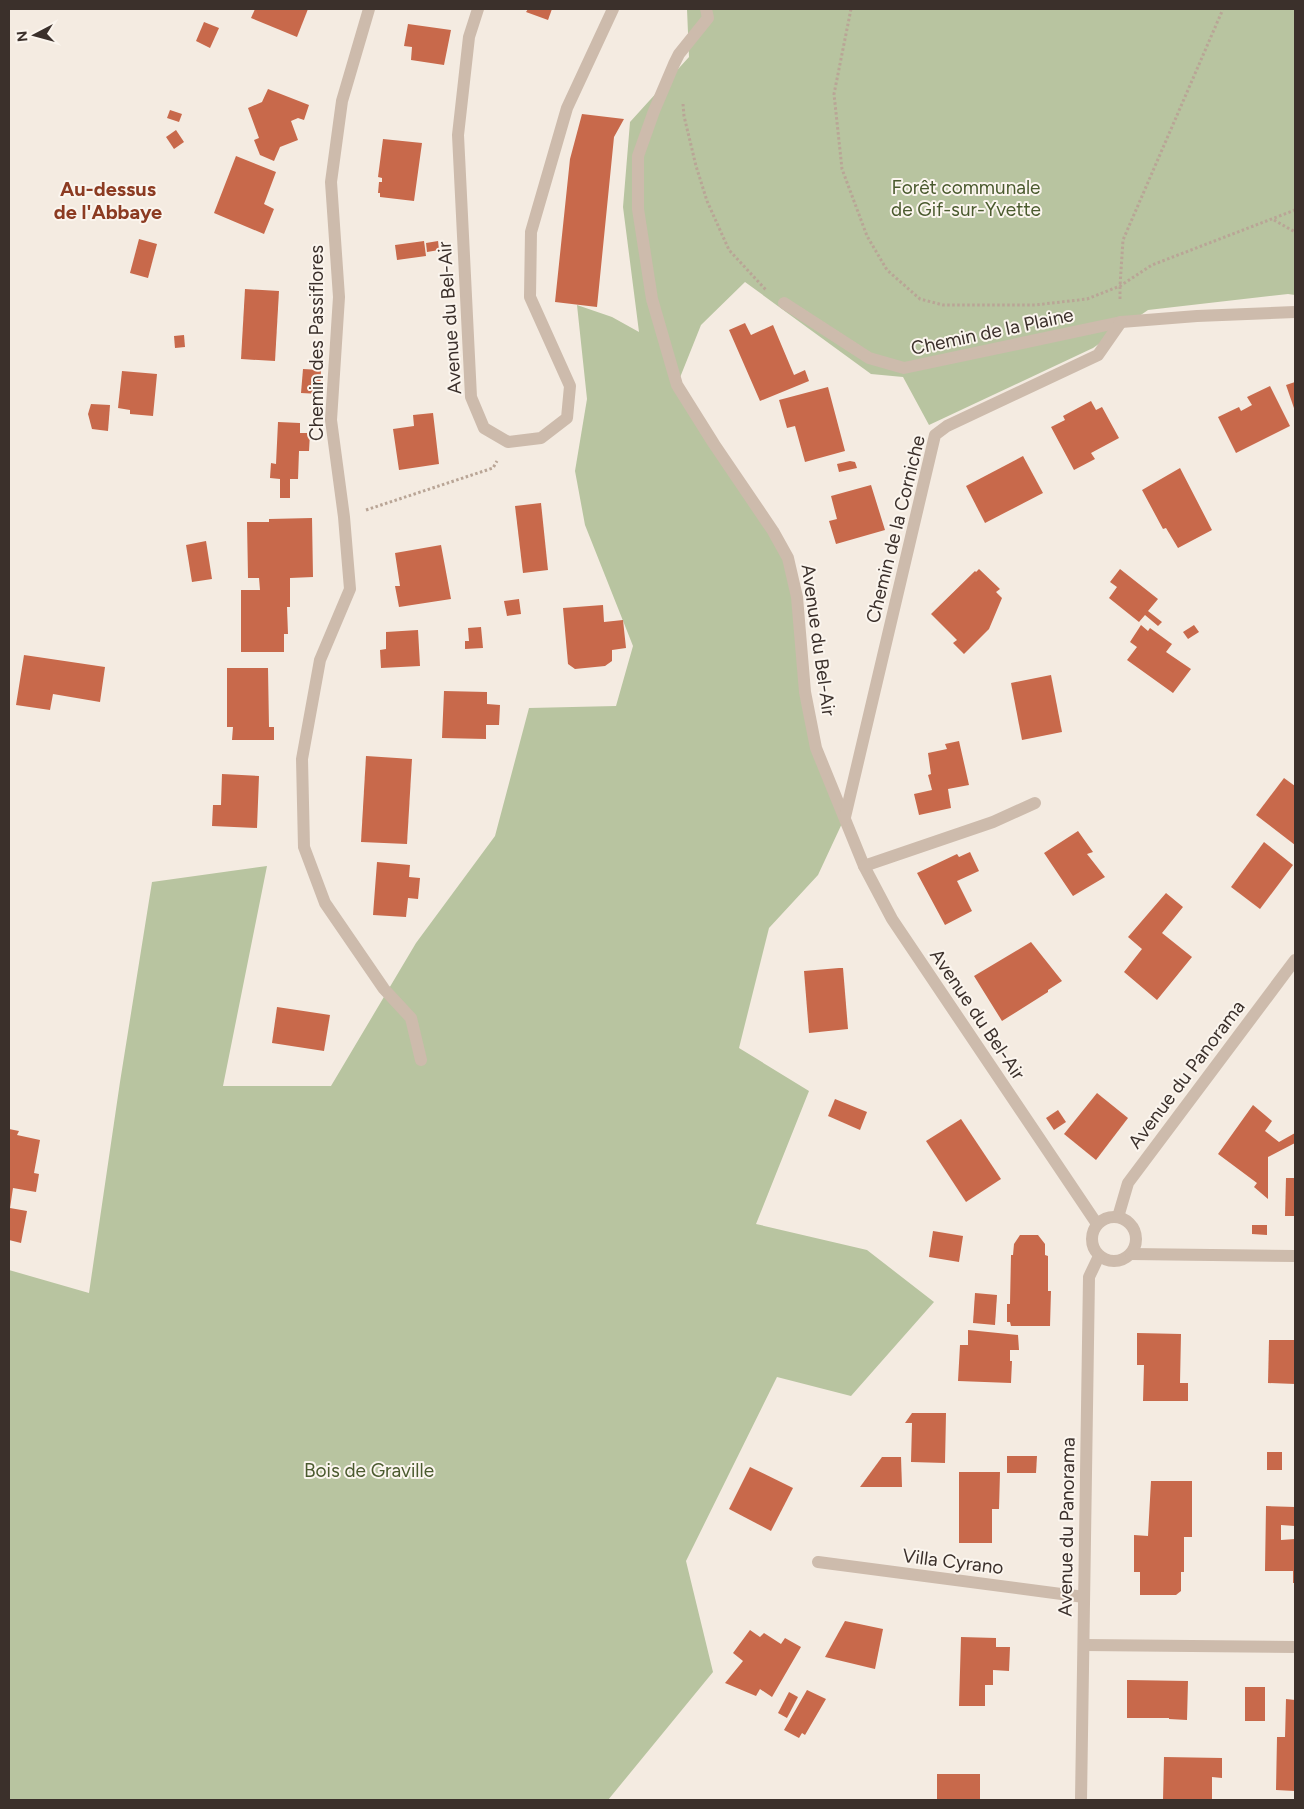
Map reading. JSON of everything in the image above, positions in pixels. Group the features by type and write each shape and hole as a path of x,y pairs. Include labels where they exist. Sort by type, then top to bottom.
{"street":[{"name":"Chemin des Passiflores","path":"369,9 342,101 331,182 339,298 331,420 344,517 350,589 320,660 302,759 304,847 325,903 384,989 411,1018 421,1060"},
{"name":"Avenue du Bel-Air","path":"478,9 469,37 458,134 471,397 484,428 508,442"},
{"path":"508,442 541,438 568,418 570,386 530,297 532,232 567,108 613,9"},
{"name":"Avenue du Bel-Air","path":"706,9 708,18 679,54 674,64 638,156 638,209 652,299 677,385 773,531 788,558 796,597 806,692 816,748 864,866 892,919 1097,1224"},
{"name":"Chemin de la Plaine","path":"784,303 869,358 904,368 1121,322 1197,316 1295,312"},
{"name":"Chemin de la Corniche","path":"845,817 935,435 947,426 1098,355 1121,322"},
{"path":"864,866 993,822 1035,803"},
{"name":"Avenue du Panorama","path":"1118,1216 1128,1183 1295,960"},
{"path":"1118,1216 1129,1222 1135,1232 1136,1244 1130,1254 1121,1260 1109,1261 1099,1256 1092,1246 1091,1234 1097,1224 1106,1217 1118,1216"},
{"path":"1130,1254 1295,1256"},
{"name":"Avenue du Panorama","path":"1081,1800 1089,1277 1099,1256"},
{"name":"Villa Cyrano","path":"818,1562 1084,1597"},
{"path":"1084,1646 1295,1647"}],"path":[{"path":"851,9 834,94 842,169 867,236 888,270 920,298 943,305 1035,305 1088,299 1120,286 1152,265 1295,210"},
{"path":"1120,286 1123,240 1224,9"},
{"path":"683,98 684,116 696,166 707,202 729,250 767,291 784,303"},
{"path":"1273,220 1295,232"},
{"path":"344,517 492,468 508,442"}],"green space":[{"name":"Bois de Graville","path":"687,9 1295,9 1295,295 1288,294 1148,310 1093,348 929,425 903,377 871,374 745,282 701,325 677,385 788,558 816,748 845,817 818,875 769,928 739,1048 809,1091 756,1224 867,1250 934,1302 851,1396 777,1377 686,1561 713,1672 608,1800 9,1800 9,1270 89,1293 152,882 267,866 223,1086 331,1086 416,943 495,836 529,708 616,706 633,646 585,525 575,471 587,399 577,305 612,317 639,332 623,207 630,122 689,57"}],"building":[{"path":"255,9 308,9 297,37 251,18"},
{"path":"528,9 552,9 548,20 526,12"},
{"path":"204,22 219,28 210,48 196,41"},
{"path":"408,24 451,30 444,65 411,60 412,47 404,46"},
{"path":"268,89 309,105 304,120 298,118 291,121 298,140 280,147 274,161 260,155 254,140 259,138 248,108 262,102"},
{"path":"170,110 182,114 179,122 167,118"},
{"path":"582,114 624,119 614,137 597,307 555,302 570,159"},
{"path":"176,130 184,142 174,149 166,137"},
{"path":"383,139 422,143 414,201 380,197 380,193 378,193 379,182 382,182 382,178 378,177"},
{"path":"236,156 276,172 264,204 274,209 264,234 214,213"},
{"path":"139,239 157,244 148,278 130,273"},
{"path":"424,241 426,256 397,260 395,245"},
{"path":"438,241 439,250 427,252 426,243"},
{"path":"245,289 279,291 275,361 241,359"},
{"path":"745,323 751,335 773,325 794,375 805,370 809,381 760,401 729,330"},
{"path":"184,335 185,347 175,348 174,336"},
{"path":"303,369 321,370 320,394 301,393"},
{"path":"122,371 157,374 153,416 130,414 130,410 118,408"},
{"path":"1295,382 1295,411 1286,385"},
{"path":"1270,386 1290,426 1236,453 1218,417 1239,407 1241,411 1252,405 1247,397"},
{"path":"828,387 845,451 805,462 795,426 787,428 779,400"},
{"path":"1091,401 1096,410 1102,407 1119,438 1091,453 1095,459 1074,470 1051,427 1065,420 1063,416"},
{"path":"91,404 110,405 108,431 92,429 88,414"},
{"path":"433,413 439,464 399,470 393,429 414,426 413,415"},
{"path":"278,422 300,423 300,433 310,433 309,451 299,451 298,479 290,479 290,498 280,498 280,479 270,478 271,463 276,464"},
{"path":"1023,456 1043,493 985,523 966,486"},
{"path":"850,461 855,462 857,468 839,472 837,464"},
{"path":"1180,468 1212,530 1178,548 1166,528 1163,529 1142,490"},
{"path":"871,485 885,530 836,544 829,521 837,519 831,496"},
{"path":"541,503 548,570 523,573 515,506"},
{"path":"312,518 313,577 290,578 290,607 287,607 288,634 284,634 284,652 241,652 241,590 260,590 259,578 248,578 247,522 269,522 269,519"},
{"path":"206,541 212,579 192,582 186,545"},
{"path":"441,545 451,599 399,607 395,586 400,586 395,553"},
{"path":"979,569 1000,589 996,592 1002,598 989,629 964,654 953,643 957,640 931,614"},
{"path":"1120,569 1158,599 1148,611 1162,622 1158,626 1145,615 1139,622 1109,598 1117,587 1110,582"},
{"path":"519,599 521,614 507,616 504,601"},
{"path":"603,605 604,622 623,620 626,648 612,650 612,661 605,666 575,669 568,664 563,608"},
{"path":"1141,625 1148,631 1150,628 1172,644 1166,652 1191,669 1173,693 1127,660 1137,647 1130,642"},
{"path":"1194,625 1199,632 1188,639 1183,632"},
{"path":"481,627 483,648 465,649 465,641 469,641 468,628"},
{"path":"418,630 420,666 381,668 380,650 386,649 386,632"},
{"path":"24,655 105,667 100,702 53,694 50,710 16,705"},
{"path":"227,668 268,668 269,727 274,727 274,740 232,740 233,727 227,727"},
{"path":"1051,675 1062,732 1022,740 1011,683"},
{"path":"444,691 487,692 487,704 500,705 499,725 486,725 486,739 442,738"},
{"path":"959,741 969,785 948,789 951,808 919,815 914,794 932,790 928,775 931,774 928,753 947,749 945,744"},
{"path":"366,756 412,759 407,844 361,842"},
{"path":"222,774 259,776 257,828 212,826 213,805 221,805"},
{"path":"1284,778 1295,786 1295,845 1256,815"},
{"path":"1078,831 1093,852 1087,854 1105,877 1073,896 1044,853"},
{"path":"1264,842 1293,865 1260,909 1231,887"},
{"path":"970,852 979,871 957,881 972,911 945,925 917,873 957,854 959,857"},
{"path":"377,862 410,865 409,877 420,878 418,899 408,898 406,917 373,915"},
{"path":"1166,893 1183,907 1162,933 1192,957 1157,1000 1124,972 1142,949 1128,937"},
{"path":"1031,942 1062,981 1002,1021 974,976"},
{"path":"843,968 848,1029 809,1033 804,971"},
{"path":"277,1007 330,1015 324,1051 272,1043"},
{"path":"1097,1093 1128,1118 1096,1160 1064,1134"},
{"path":"835,1099 867,1112 860,1130 828,1116"},
{"path":"1253,1105 1272,1121 1265,1131 1279,1142 1295,1133 1295,1143 1268,1157 1268,1199 1254,1187 1257,1183 1218,1154"},
{"path":"1058,1110 1066,1122 1054,1130 1046,1118"},
{"path":"961,1119 1001,1179 966,1202 926,1141"},
{"path":"9,1129 19,1131 17,1135 40,1140 34,1173 39,1174 36,1192 13,1188 10,1208 27,1211 21,1243 9,1240"},
{"path":"1286,1178 1295,1178 1295,1216 1285,1216"},
{"path":"1252,1225 1267,1225 1267,1235 1252,1234"},
{"path":"933,1231 963,1236 959,1262 929,1257"},
{"path":"1020,1235 1038,1235 1045,1244 1045,1255 1048,1256 1048,1291 1051,1291 1050,1326 1011,1326 1010,1322 1007,1322 1007,1304 1010,1304 1011,1255 1013,1255 1014,1244"},
{"path":"975,1293 997,1295 995,1325 973,1323"},
{"path":"968,1330 1018,1335 1019,1350 1010,1350 1010,1361 1012,1361 1011,1383 958,1381 960,1345 968,1345"},
{"path":"1137,1333 1181,1334 1180,1383 1188,1383 1188,1401 1143,1401 1144,1365 1137,1365"},
{"path":"1269,1340 1295,1340 1295,1384 1268,1383"},
{"path":"912,1413 946,1413 945,1463 911,1462 912,1423 905,1423"},
{"path":"1267,1452 1282,1452 1282,1470 1267,1470"},
{"path":"1007,1456 1037,1456 1036,1473 1007,1473"},
{"path":"882,1457 901,1457 902,1487 860,1487"},
{"path":"750,1467 793,1488 771,1531 729,1509"},
{"path":"959,1472 1000,1472 999,1509 992,1509 992,1543 959,1543"},
{"path":"1151,1481 1192,1481 1192,1537 1184,1537 1184,1572 1181,1572 1181,1591 1176,1595 1140,1595 1140,1572 1134,1572 1134,1535 1148,1536"},
{"path":"1266,1506 1295,1507 1295,1526 1281,1525 1281,1540 1295,1539 1295,1583 1293,1583 1293,1571 1265,1571"},
{"path":"845,1621 883,1629 875,1669 825,1657"},
{"path":"750,1630 760,1637 764,1633 781,1644 785,1638 801,1647 772,1697 760,1689 756,1696 725,1683 743,1661 733,1653"},
{"path":"961,1637 996,1638 996,1647 1010,1647 1009,1671 993,1670 993,1685 985,1685 985,1706 959,1706"},
{"path":"1127,1680 1188,1681 1187,1720 1127,1718"},
{"path":"1245,1687 1265,1687 1265,1721 1245,1721"},
{"path":"807,1690 826,1699 805,1735 802,1733 799,1738 784,1730"},
{"path":"789,1692 798,1697 787,1718 778,1713"},
{"path":"1286,1699 1295,1700 1295,1791 1276,1790 1277,1737 1285,1737"},
{"path":"1164,1757 1222,1758 1222,1778 1212,1777 1212,1800 1163,1800"},
{"path":"937,1774 980,1774 980,1800 937,1800"}],"district":[{"name":"Au-dessus de l'Abbaye","path":"108,200"}],"park label":[{"name":"Forêt communale de Gif-sur-Yvette","path":"966,198"}]}
